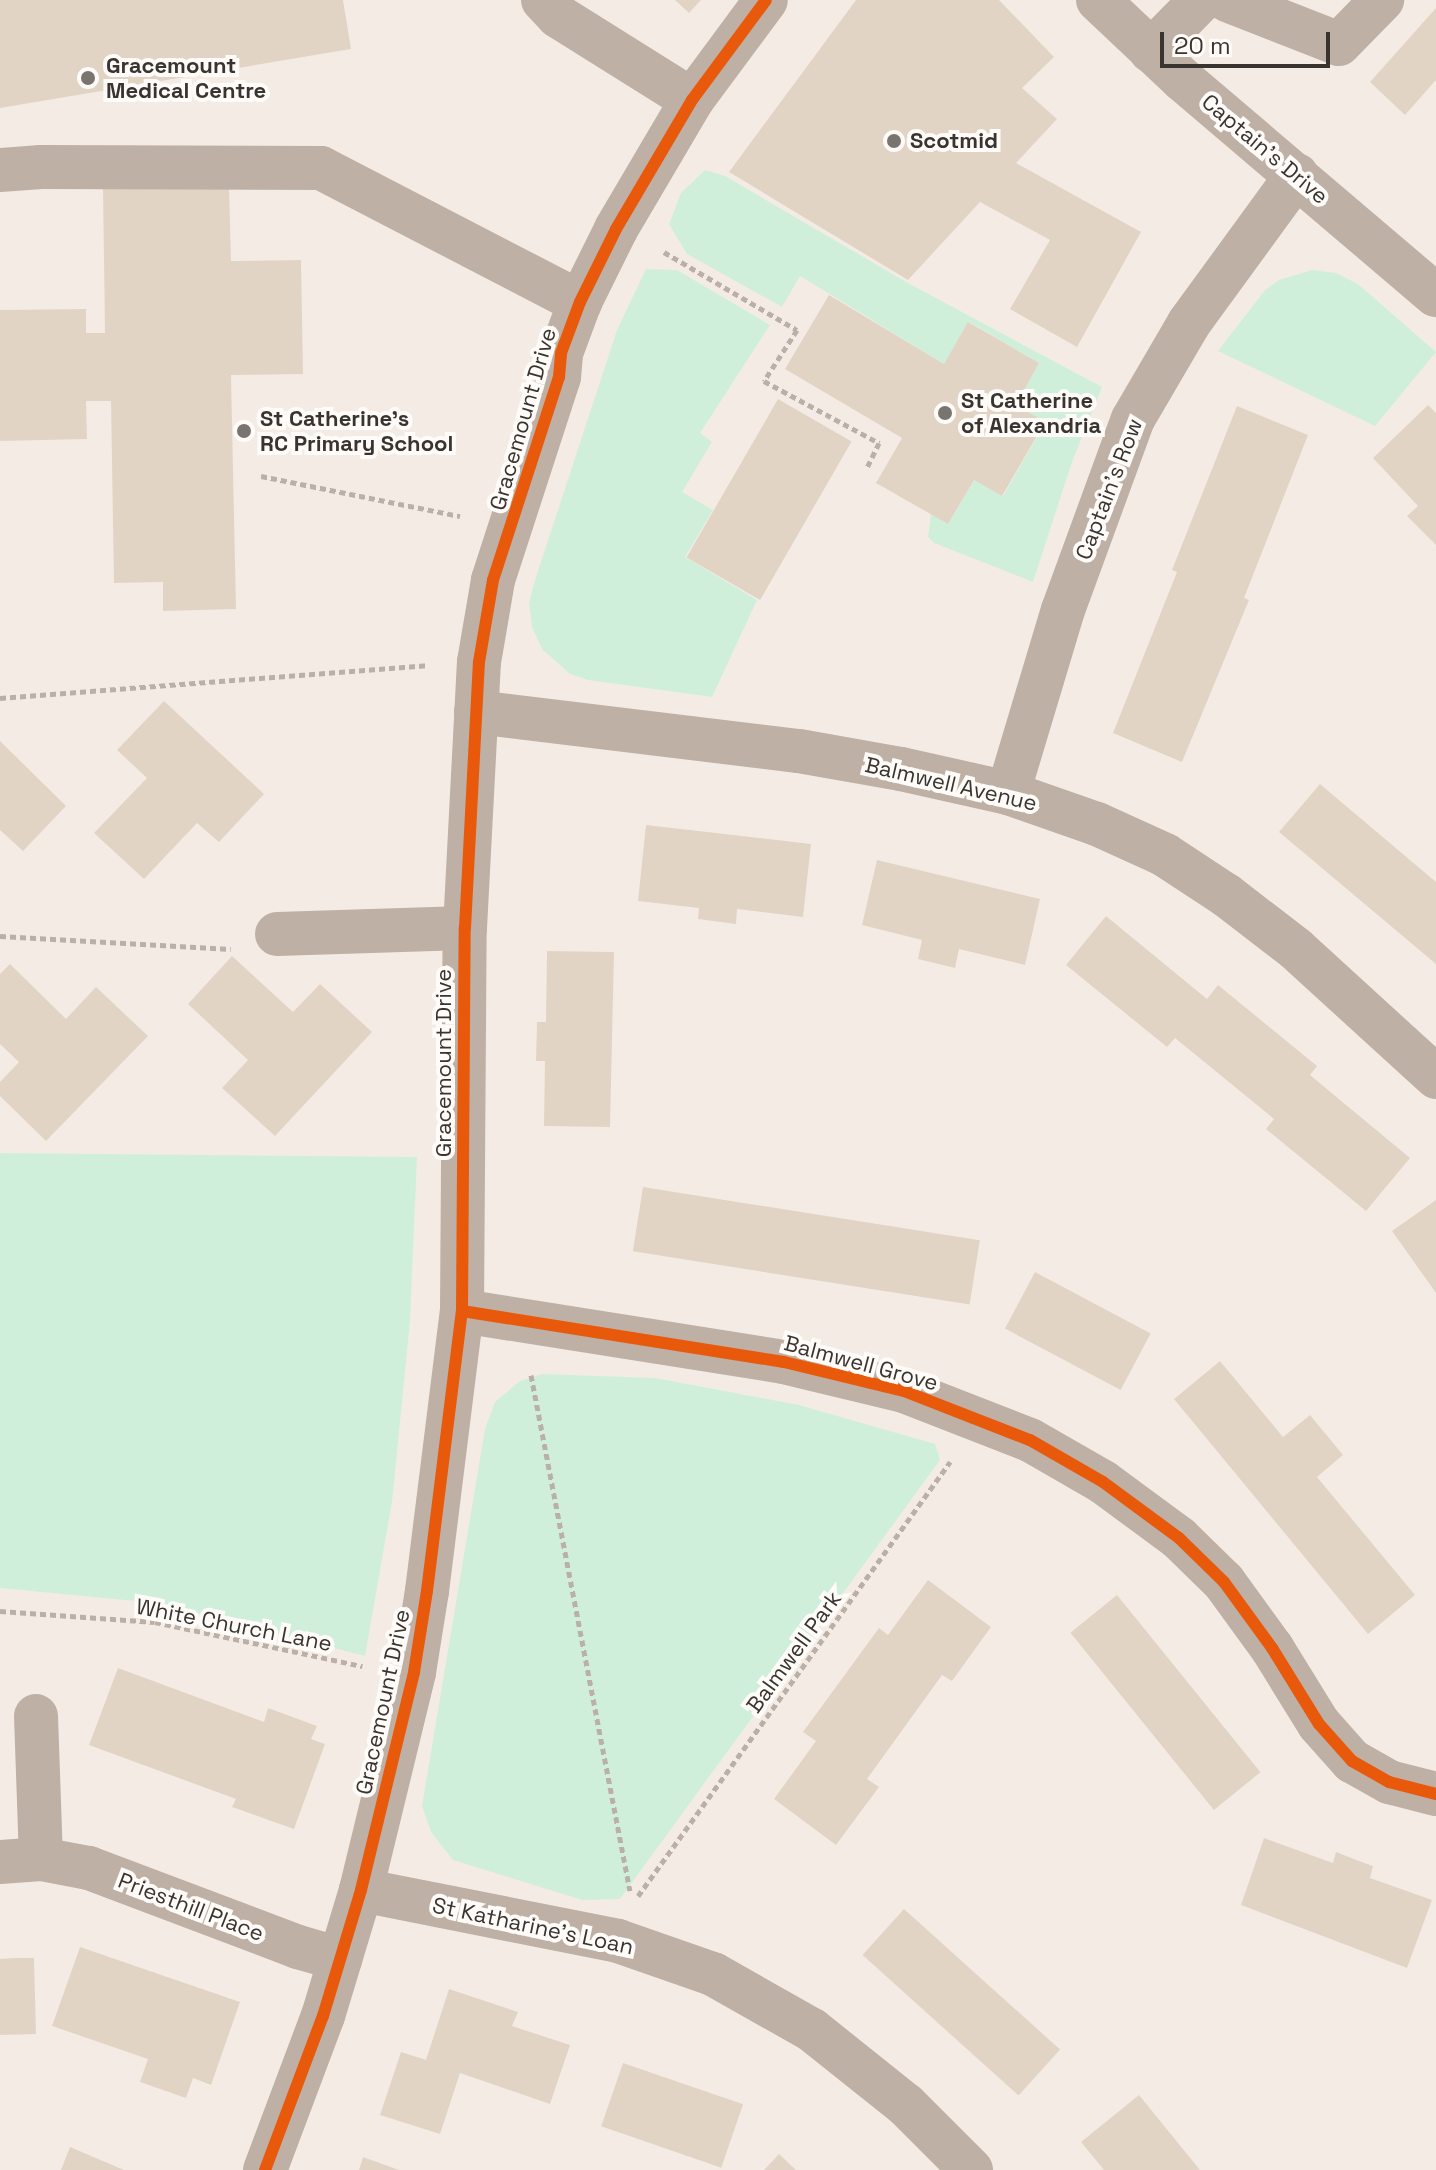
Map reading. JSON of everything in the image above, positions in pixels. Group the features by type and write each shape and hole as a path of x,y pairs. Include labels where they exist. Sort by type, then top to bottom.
{"street":[{"path":"543,0 558,16 692,100"},
{"name":"Gracemount Drive","path":"265,2170 323,2016 361,1890 414,1672 427,1591 462,1311 465,928 479,662 493,580 559,377 561,353 580,302 616,229 692,100 766,0"},
{"name":"Captain's Drive","path":"1098,0 1151,51 1436,295"},
{"path":"1151,51 1201,0"},
{"path":"1227,0 1339,44 1382,0"},
{"path":"0,170 41,167 321,168 580,302"},
{"name":"Captain's Row","path":"1008,793 1063,610 1133,419 1189,323 1297,175"},
{"name":"Balmwell Avenue","path":"476,712 799,751 1008,793 1097,824 1151,849 1226,895 1296,949 1436,1077"},
{"path":"277,934 465,928"},
{"name":"Balmwell Grove","path":"462,1311 784,1362 904,1391 1030,1440 1103,1482 1179,1538 1224,1582 1272,1648 1319,1724 1352,1761 1389,1782 1436,1794"},
{"name":"Priesthill Place","path":"36,1716 21,1861 89,1868 298,1947 340,1959"},
{"name":"St Katharine's Loan","path":"361,1890 618,1941 713,1974 812,2030 906,2105 971,2170"}],"path":[{"path":"616,229 657,248 797,330 764,381 879,443 867,468"},
{"path":"261,476 462,517"},
{"path":"0,698 479,662"},
{"path":"0,936 245,950 277,934"}],"green space":[{"path":"705,170 725,176 906,282 1102,387 1072,462 1033,582 934,543 928,537 931,514 948,524 974,480 1003,496 1045,423 1016,405 1039,363 969,322 944,364 800,276 782,307 687,254 669,224 681,193"},
{"path":"646,269 677,270 770,325 700,433 712,442 682,492 713,510 685,557 757,600 712,697 588,680 570,674 542,649 532,627 529,603 535,580 617,330"},
{"path":"1312,270 1336,273 1358,284 1436,352 1375,426 1218,351 1265,290 1279,280"},
{"path":"0,1153 417,1157 410,1321 392,1502 365,1656 156,1603 0,1588"},
{"path":"542,1374 655,1378 799,1405 935,1444 940,1460 620,1899 582,1900 453,1860 431,1832 422,1806 485,1429 495,1402 520,1381"}],"building":[{"name":"Gracemount Medical Centre","path":"0,0 343,0 351,49 0,108"},
{"path":"675,0 701,0 689,13"},
{"name":"Scotmid","path":"856,0 999,0 1054,57 1022,88 1057,119 1016,163 1141,232 1077,347 1010,309 1050,240 980,202 908,280 729,172"},
{"path":"1436,8 1436,80 1405,115 1370,82"},
{"path":"229,187 231,261 301,260 303,374 231,375 236,609 163,611 163,582 114,583 111,401 86,401 87,439 0,441 0,310 86,309 86,333 105,333 103,189"},
{"name":"St Catherine of Alexandria","path":"829,295 944,364 968,322 1039,363 1016,405 1045,422 1002,496 974,480 948,524 876,483 902,438 785,369"},
{"path":"778,399 852,442 760,600 686,557"},
{"path":"1428,405 1436,413 1436,545 1407,516 1418,506 1373,458"},
{"path":"1237,406 1308,435 1244,598 1249,600 1182,762 1113,733 1177,572 1172,570"},
{"path":"164,701 264,794 219,842 197,823 144,879 94,833 147,778 117,750"},
{"path":"0,741 66,806 23,851 0,830"},
{"path":"1320,784 1436,882 1436,964 1279,832"},
{"path":"646,825 811,844 803,917 737,909 736,924 698,919 699,908 638,901"},
{"path":"877,860 1040,899 1025,965 959,949 955,968 918,959 922,940 862,925"},
{"path":"1106,916 1207,999 1218,985 1317,1066 1310,1075 1410,1158 1366,1211 1266,1129 1274,1119 1175,1038 1167,1047 1066,965"},
{"path":"547,951 614,952 610,1127 544,1126 545,1061 536,1061 537,1022 546,1022"},
{"path":"232,956 293,1012 320,984 372,1032 275,1136 222,1088 248,1060 188,1004"},
{"path":"10,964 66,1019 96,987 148,1036 46,1141 0,1096 0,1082 19,1062 0,1044 0,974"},
{"path":"643,1187 980,1240 970,1305 633,1251"},
{"path":"1436,1200 1436,1293 1392,1231"},
{"path":"1035,1272 1151,1334 1121,1390 1005,1329"},
{"path":"1220,1361 1283,1437 1310,1415 1343,1455 1317,1477 1415,1595 1368,1634 1174,1399"},
{"path":"928,1580 991,1627 952,1681 942,1675 867,1779 879,1787 836,1845 774,1799 816,1741 803,1732 879,1628 888,1635"},
{"path":"1117,1595 1260,1772 1214,1810 1070,1633"},
{"path":"118,1668 264,1722 268,1708 317,1726 311,1739 325,1744 294,1829 232,1807 236,1799 89,1745"},
{"path":"1264,1838 1333,1863 1336,1852 1373,1866 1370,1878 1432,1900 1407,1968 1241,1905"},
{"path":"904,1909 1060,2050 1019,2096 863,1955"},
{"path":"80,1947 240,2002 211,2085 193,2078 186,2098 140,2082 148,2059 52,2026"},
{"path":"34,1958 36,2034 0,2035 0,1959"},
{"path":"449,1989 518,2012 512,2026 570,2045 550,2104 460,2073 440,2134 380,2115 401,2052 426,2060"},
{"path":"623,2063 743,2104 721,2168 601,2126"},
{"path":"1139,2095 1200,2170 1104,2170 1081,2142"},
{"path":"70,2147 110,2164 124,2170 61,2170"},
{"path":"779,2154 796,2170 764,2170"},
{"path":"363,2157 399,2170 359,2170"}],"cycle path":[{"path":"265,2170 323,2016 361,1890 414,1672 427,1591 462,1311 465,928 479,662 493,580 559,377 561,353 580,302 616,229 692,100 766,0"},
{"path":"462,1311 784,1362 904,1391 1030,1440 1103,1482 1179,1538 1224,1582 1272,1648 1319,1724 1352,1761 1389,1782 1436,1794"}],"place":[{"name":"Gracemount Medical Centre","path":"88,78"},
{"name":"Scotmid","path":"894,141"},
{"name":"St Catherine of Alexandria","path":"945,413"},
{"name":"St Catherine's RC Primary School","path":"244,431"}]}
